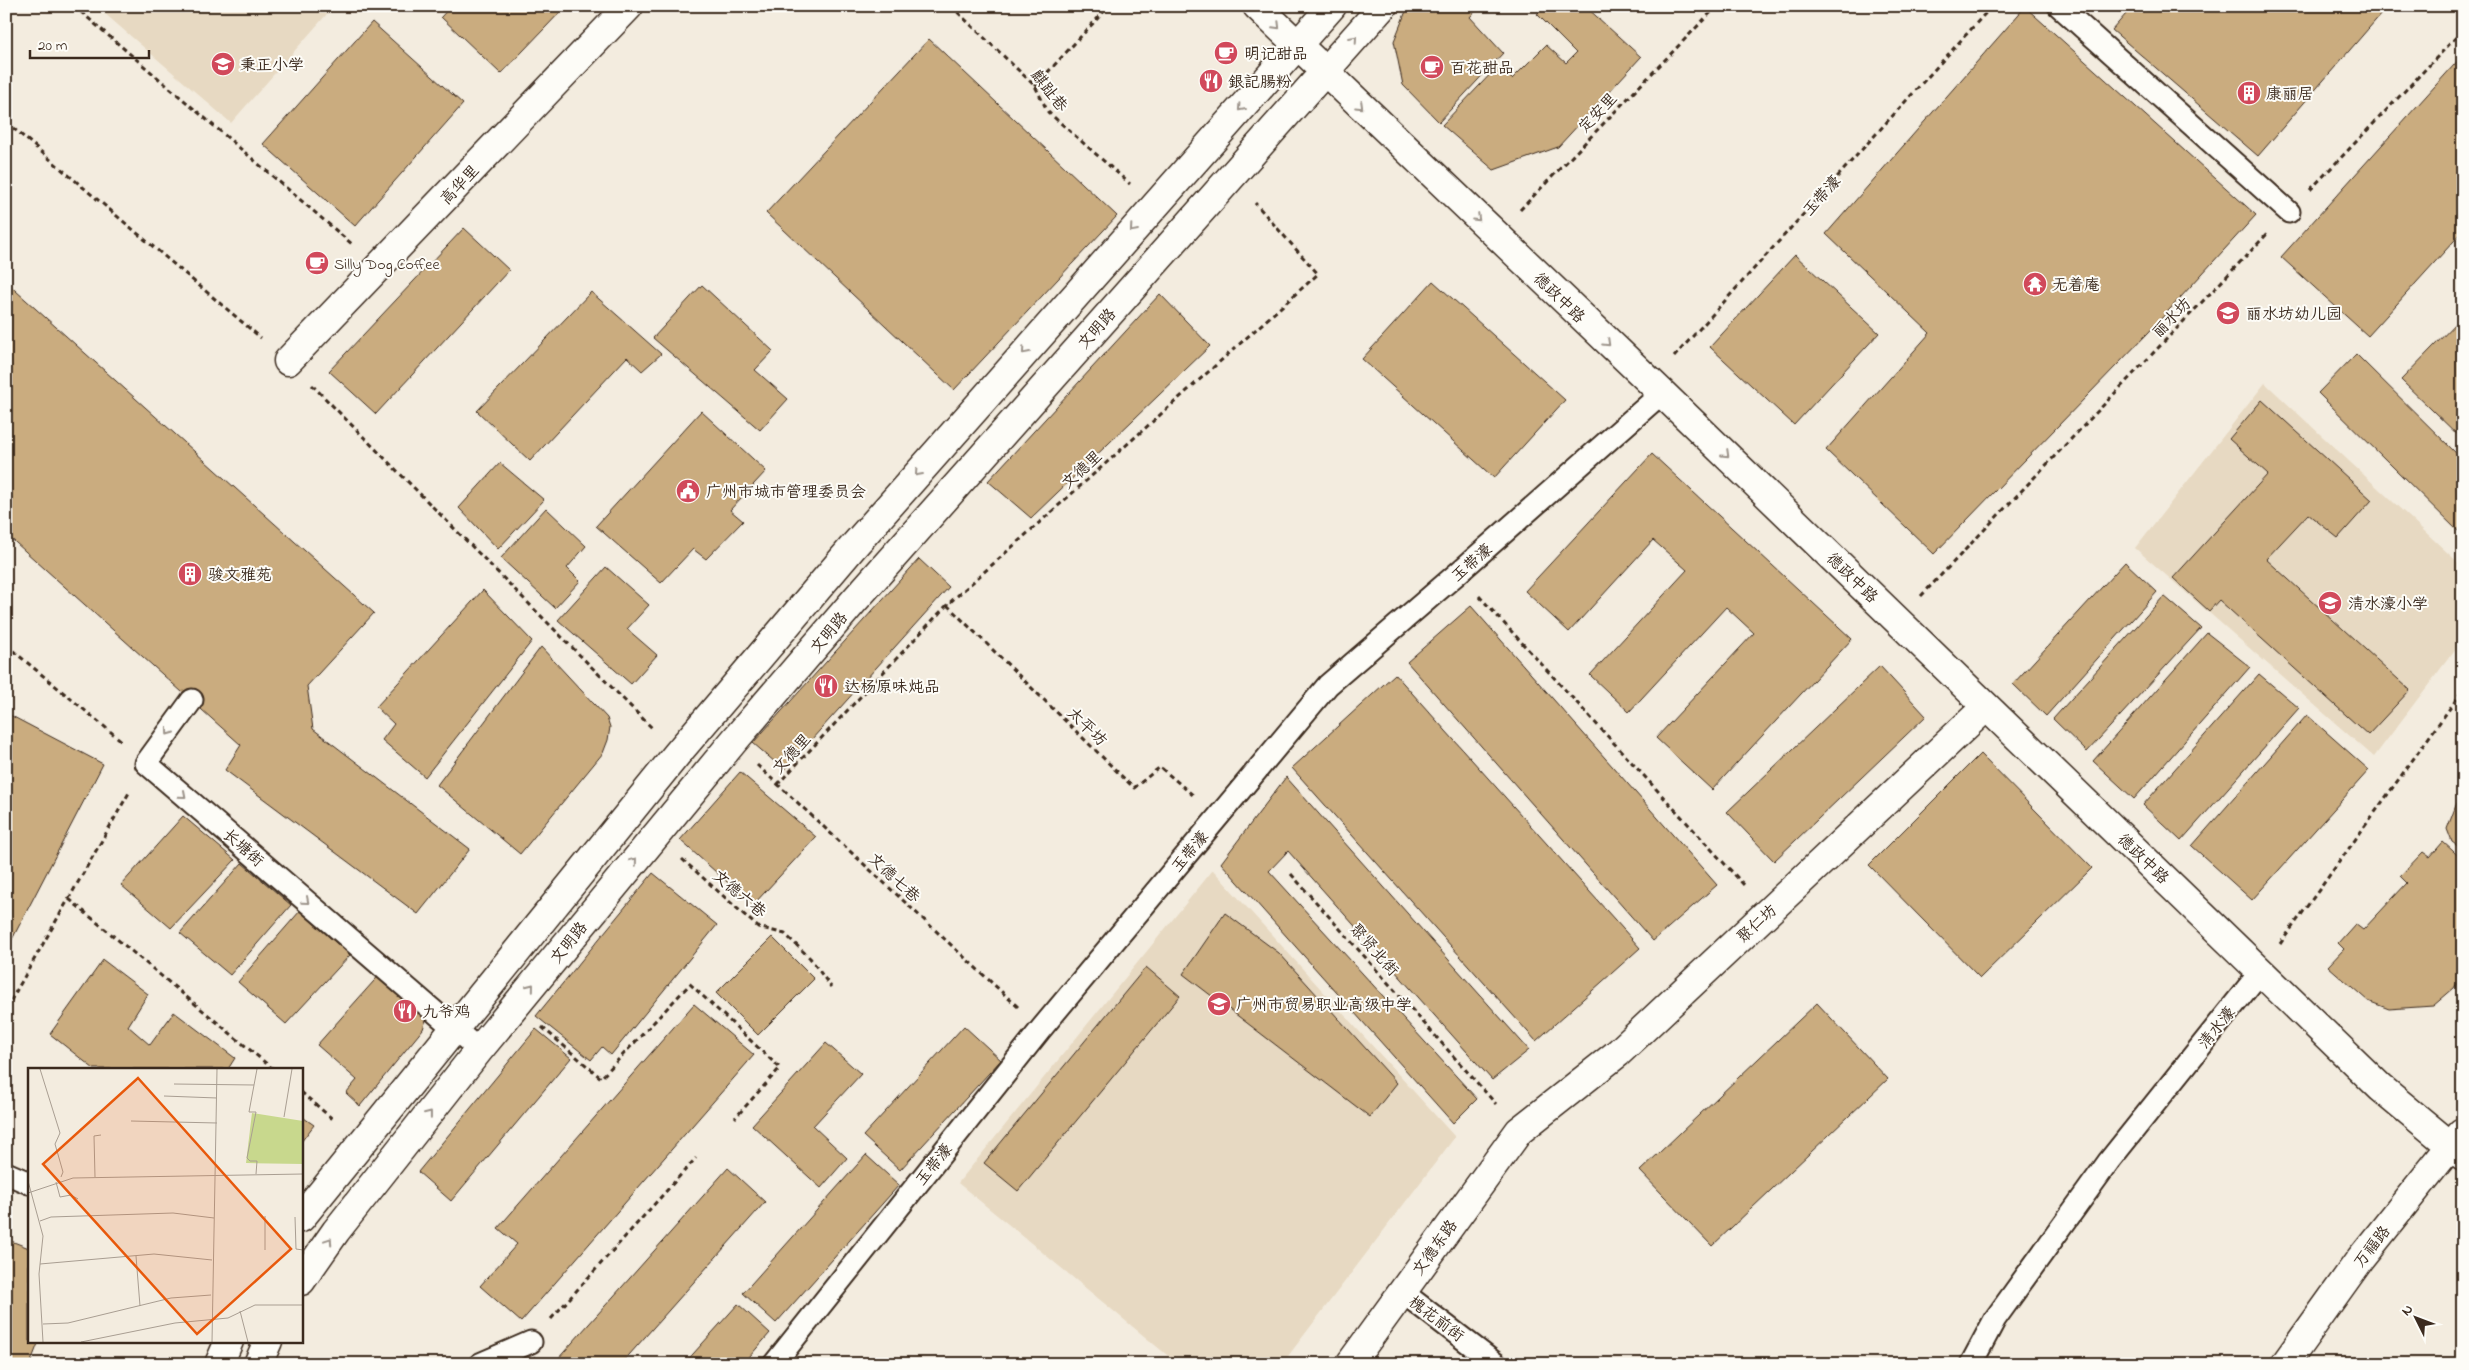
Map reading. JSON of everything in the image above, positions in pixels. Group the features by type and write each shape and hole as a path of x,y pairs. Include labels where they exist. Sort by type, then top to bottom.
{"street":[{"name":"高华里","path":"288,361 629,6"},
{"name":"德政中路","path":"1257,6 1898,620 2381,1088 2459,1144"},
{"path":"302,1217 677,754 852,548 1332,6"},
{"name":"文明路","path":"302,1281 336,1231 479,1050 733,742 854,601 1383,6"},
{"name":"聚仁坊","path":"1519,1131 1618,1053 1986,707"},
{"name":"文德东路","path":"1350,1364 1519,1131"},
{"name":"万福路","path":"2284,1364 2362,1258 2459,1144"},
{"path":"219,1364 229,1342"},
{"path":"258,1364 268,1342"}],"lane":[{"path":"2059,6 2289,212"},
{"name":"玉带濠","path":"774,1364 1041,1029 1328,685 1458,573 1656,388"},
{"path":"146,763 192,700"},
{"name":"长塘街","path":"146,763 479,1050"},
{"name":"清水濠","path":"1971,1364 1995,1319 2109,1161 2261,971"},
{"path":"6,1173 28,1183"},
{"name":"槐花前街","path":"1402,1291 1496,1364"},
{"path":"480,1364 531,1342"}],"path":[{"path":"74,6 379,267"},
{"name":"麒趾巷","path":"951,6 1036,86 1048,112 1154,206"},
{"path":"1036,86 1109,6"},
{"name":"定安里","path":"1495,236 1717,6"},
{"name":"玉带濠","path":"1656,388 1992,6"},
{"name":"丽水坊","path":"1898,620 2463,30"},
{"path":"6,122 288,361 677,754"},
{"name":"文德里","path":"777,785 947,605 1318,274 1231,176"},
{"path":"1458,573 1768,912"},
{"name":"太平坊","path":"947,605 1134,788 1160,767 1218,817"},
{"path":"6,645 146,763 6,1009"},
{"path":"2261,971 2463,690"},
{"name":"文德七巷","path":"733,742 1041,1029"},
{"name":"文德六巷","path":"655,836 758,927 785,934 810,958 831,987"},
{"name":"聚贤北街","path":"1291,874 1519,1131"},
{"path":"69,899 272,1068"},
{"path":"516,1005 601,1078 690,984 780,1068 735,1118"},
{"path":"302,1093 361,1142"},
{"path":"531,1342 696,1158"}],"shaded area":[{"name":"秉正小学","path":"96,6 334,6 231,123"},
{"name":"清水濠小学","path":"2265,383 2463,567 2463,639 2374,757 2135,548"},
{"name":"广州市贸易职业高级中学","path":"1213,870 1455,1137 1282,1364 1178,1364 958,1183"}],"building":[{"path":"451,6 566,6 501,74 441,17"},
{"path":"1408,6 1480,6 1470,17 1503,53 1439,122 1403,85 1394,41"},
{"path":"1545,6 1585,6 1641,57 1558,147 1494,170 1442,125 1498,66 1512,79 1546,45 1566,63 1576,53 1537,14"},
{"name":"康丽居","path":"2133,6 2388,6 2258,156 2112,30"},
{"name":"无着庵","path":"2025,7 2256,215 2148,333 1934,554 1826,450 1930,333 1826,234"},
{"path":"372,22 463,104 355,226 263,144"},
{"path":"929,39 1117,216 954,390 766,213"},
{"path":"2463,55 2463,231 2368,336 2281,257"},
{"path":"464,228 509,270 376,414 329,371"},
{"path":"1795,255 1879,333 1794,425 1710,347"},
{"path":"1433,281 1565,400 1494,478 1362,359"},
{"name":"骏文雅苑","path":"6,282 374,613 307,686 313,729 470,849 418,914 225,770 241,745 6,534"},
{"path":"702,285 773,351 755,370 788,399 760,430 653,338"},
{"path":"591,292 661,354 642,371 627,357 530,461 477,411"},
{"path":"1160,294 1210,346 1031,518 988,481"},
{"path":"2463,316 2463,440 2401,380"},
{"path":"2356,354 2463,460 2463,536 2318,393"},
{"path":"2262,400 2372,500 2338,538 2308,514 2266,559 2410,690 2368,735 2219,600 2209,611 2173,578 2268,474 2229,439"},
{"name":"广州市城市管理委员会","path":"701,411 766,471 730,510 743,521 706,559 693,549 661,583 596,526"},
{"path":"1652,454 1852,639 1712,790 1656,738 1754,633 1726,607 1629,712 1590,675 1687,570 1653,540 1569,632 1525,591"},
{"path":"500,463 544,500 498,549 459,508"},
{"path":"546,508 586,546 567,568 580,581 555,608 501,558"},
{"path":"919,559 949,587 784,770 753,743"},
{"path":"2125,562 2157,592 2046,716 2013,684"},
{"path":"606,567 649,605 627,629 657,655 631,684 558,620"},
{"path":"483,590 532,641 425,777 382,740 394,724 376,707"},
{"path":"2164,596 2201,628 2087,752 2053,719"},
{"path":"1471,606 1717,885 1653,941 1407,662"},
{"path":"2207,633 2250,667 2134,799 2093,761"},
{"path":"541,647 607,718 610,727 603,753 520,854 437,785"},
{"path":"1880,666 1926,716 1774,861 1727,812"},
{"path":"1395,674 1640,948 1536,1041 1292,768"},
{"path":"2259,674 2299,708 2181,841 2143,805"},
{"path":"6,713 103,764 6,951"},
{"path":"2307,715 2369,770 2252,900 2192,846"},
{"path":"1980,754 2092,868 1980,978 1869,865"},
{"path":"740,772 816,837 753,905 680,840"},
{"path":"1286,777 1529,1050 1492,1080 1288,851 1269,871 1477,1099 1453,1123 1221,863"},
{"path":"2463,787 2463,850 2452,842 2447,829"},
{"path":"183,816 235,860 171,928 121,885"},
{"path":"2443,842 2463,860 2463,974 2454,988 2433,1006 2389,1009 2368,1001 2328,966 2344,949 2338,943 2355,924 2363,930 2407,883 2400,876 2423,852 2430,857"},
{"path":"242,863 291,905 230,975 180,933"},
{"path":"653,873 717,925 611,1055 602,1047 591,1060 536,1016"},
{"path":"300,911 350,955 286,1024 238,982"},
{"path":"1225,913 1279,953 1397,1083 1370,1117 1183,974"},
{"path":"772,937 814,979 758,1035 716,993"},
{"path":"103,960 148,994 128,1026 150,1045 174,1012 235,1058 229,1068 93,1068 50,1034"},
{"path":"1146,967 1180,996 1018,1191 984,1163"},
{"path":"382,972 427,1013 426,1020 423,1029 360,1106 346,1093 357,1080 317,1045"},
{"path":"1817,1003 1888,1079 1712,1246 1640,1171"},
{"path":"694,1004 754,1055 521,1322 480,1286 517,1244 498,1228"},
{"path":"964,1026 1001,1060 900,1170 863,1136"},
{"path":"536,1029 571,1058 451,1201 418,1172"},
{"path":"826,1043 861,1074 813,1126 847,1158 821,1188 752,1125"},
{"path":"302,1117 314,1125 302,1141"},
{"path":"866,1155 899,1185 776,1323 743,1293"},
{"path":"728,1168 765,1202 621,1364 559,1364 556,1361"},
{"path":"6,1239 28,1248 28,1342 39,1342 30,1364 6,1364"},
{"path":"738,1304 770,1333 743,1364 684,1364"},
{"path":"535,1356 543,1364 528,1364"}],"place":[{"name":"明记甜品","path":"1226,53"},
{"name":"秉正小学","path":"223,64"},
{"name":"百花甜品","path":"1432,67"},
{"name":"銀記腸粉","path":"1211,81"},
{"name":"康丽居","path":"2249,93"},
{"name":"Silly Dog Coffee","path":"317,263"},
{"name":"无着庵","path":"2035,284"},
{"name":"丽水坊幼儿园","path":"2228,313"},
{"name":"广州市城市管理委员会","path":"688,491"},
{"name":"骏文雅苑","path":"190,574"},
{"name":"清水濠小学","path":"2330,603"},
{"name":"达杨原味炖品","path":"826,686"},
{"name":"广州市贸易职业高级中学","path":"1219,1004"},
{"name":"九爷鸡","path":"405,1011"}]}
